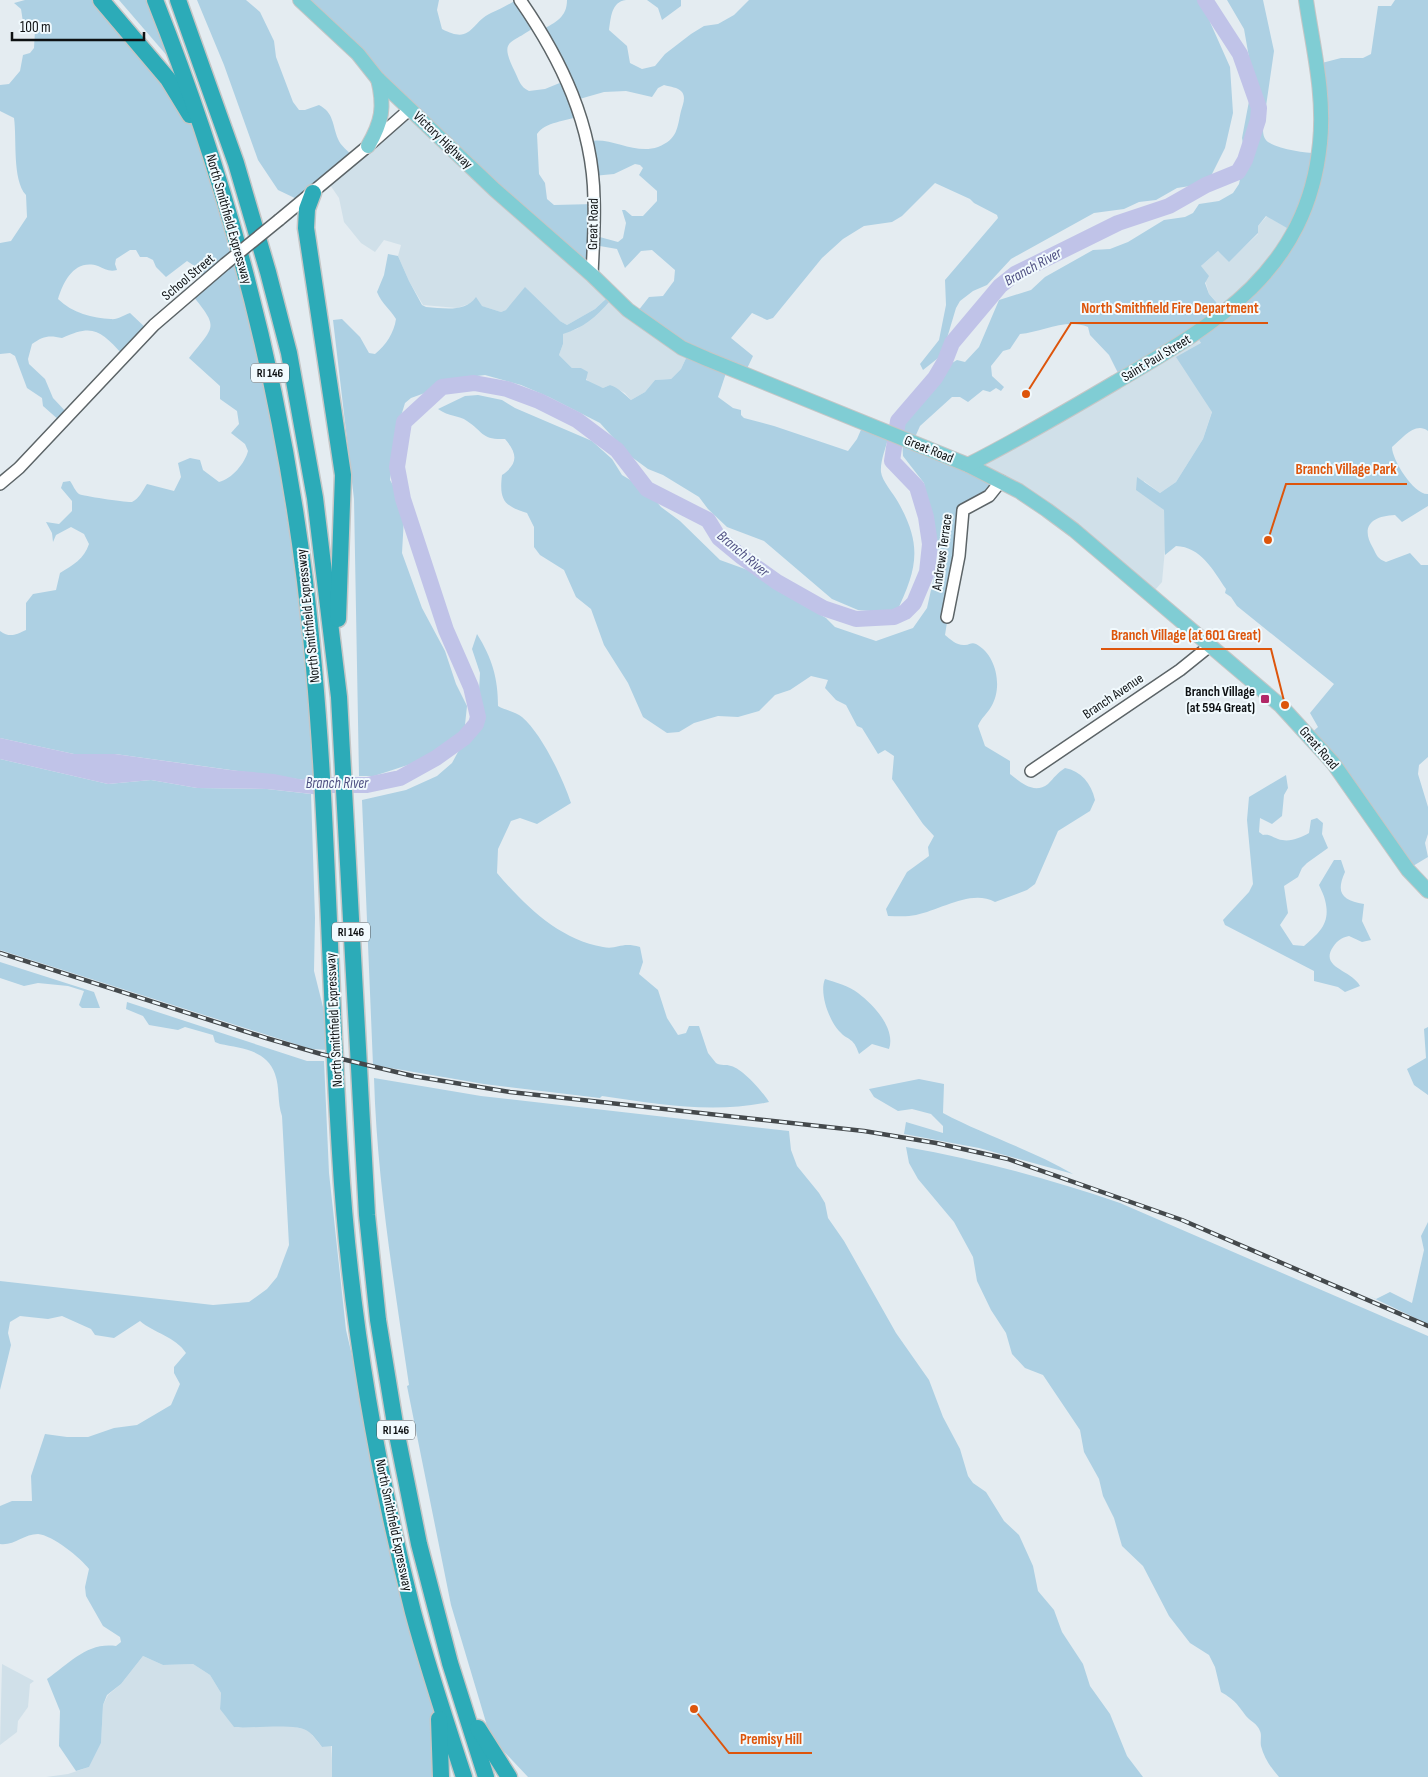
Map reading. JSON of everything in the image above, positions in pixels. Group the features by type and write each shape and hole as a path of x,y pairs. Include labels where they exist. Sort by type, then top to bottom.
{"highway":[{"path":"101,0 178,94 195,124 215,168"},
{"name":"North Smithfield Expressway","path":"155,0 185,79 215,168 260,329 284,446 305,583 322,759 340,1154 358,1326 368,1397 413,1610 437,1696 464,1777"},
{"name":"North Smithfield Expressway","path":"178,0 236,163 268,272 289,353 315,498 334,648 343,758 367,1215 373,1280 396,1430 419,1544 459,1691 486,1777"},
{"path":"312,193 306,228 343,475 340,600 334,648"},
{"path":"459,1691 490,1750 509,1777"},
{"path":"437,1696 441,1777"}],"main road":[{"name":"Victory Highway","path":"300,0 358,54 378,78 495,190 592,276"},
{"name":"Saint Paul Street","path":"968,465 1020,439 1208,326 1268,271 1284,249 1303,212 1314,181 1320,144 1322,115 1321,83 1306,0"},
{"path":"368,146 380,124 382,107 378,78"},
{"name":"Great Road","path":"592,276 628,310 682,348 968,465 1020,491 1074,530 1281,706 1333,763 1408,870 1428,891"}],"street":[{"name":"Great Road","path":"520,0 541,30 564,72 587,142 594,198 592,276"},
{"name":"School Street","path":"0,484 19,468 154,325 368,146 410,108"},
{"name":"Andrews Terrace","path":"947,617 960,556 963,510 989,496 1001,481"},
{"name":"Branch Avenue","path":"1030,771 1180,670 1211,645"}],"shaded area":[{"path":"25,0 96,0 191,119 198,133 259,345 292,548 312,711 314,780 115,754 74,754 0,738 0,631 13,635 26,630 26,603 33,594 56,590 60,573 81,558 89,544 84,534 71,527 56,535 53,542 52,533 46,522 59,524 72,511 72,501 61,488 63,482 70,481 78,493 82,495 132,502 139,497 147,484 174,491 181,477 178,463 190,458 200,460 203,470 219,482 229,478 237,470 248,451 245,444 231,433 239,424 237,411 220,399 220,386 189,358 205,338 210,325 206,313 190,292 204,278 187,261 166,277 156,267 153,260 147,257 140,257 136,250 130,250 116,259 117,270 114,271 90,265 83,266 77,268 67,278 58,299 70,308 90,316 113,319 130,313 148,330 123,355 109,340 90,330 73,333 62,338 46,337 32,344 28,359 29,364 45,379 53,398 68,414 60,421 43,406 42,398 27,388 15,356 10,353 0,354 0,243 11,241 27,217 26,195 19,180 17,170 14,118 0,111 0,85 9,84 20,71 23,55 30,53 34,48 35,30 23,22 21,9 14,3"},
{"path":"119,0 153,0 169,58"},
{"path":"197,0 246,0 260,12 274,41 276,57 293,102 299,110 319,105 324,108 332,119 339,141 354,157 301,201 278,190 258,160 224,65"},
{"path":"305,0 439,0 437,10 442,29 459,35 470,31 484,17 516,0 537,25 510,43 508,47 510,61 519,80 529,91 545,89 567,80 542,30 563,15 567,0 626,0 621,1 615,7 611,16 609,30 627,46 630,63 642,69 655,66 665,54 691,34 704,26 718,24 734,15 749,0 1207,0 1210,22 1230,67 1233,113 1225,148 1211,176 1197,185 1177,188 1156,200 1139,202 1124,209 1094,213 1011,259 987,285 973,291 960,301 956,308 942,355 923,370 920,364 939,340 946,305 945,280 998,218 997,215 970,199 935,183 902,216 892,222 864,226 843,239 822,258 773,318 767,320 752,313 731,338 753,356 743,377 726,373 718,397 733,408 741,410 741,415 744,418 848,451 857,439 863,425 888,438 881,463 881,472 906,518 914,545 914,558 909,583 896,613 858,610 832,599 764,541 727,527 708,509 699,497 663,475 648,469 629,455 600,423 521,385 485,375 469,377 411,398 405,403 398,426 390,480 398,494 404,517 402,553 422,608 445,651 456,684 467,706 464,734 458,740 420,761 374,776 359,776 354,499 333,320 342,319 360,337 369,353 375,354 383,347 391,334 396,319 377,292 384,275 388,254 398,256 422,305 426,307 460,307 471,302 476,297 482,306 501,312 506,310 525,287 560,321 567,325 595,309 608,297 610,301 594,317 577,329 563,334 563,344 559,355 572,368 581,368 588,372 586,380 603,388 610,385 613,386 631,400 645,392 655,380 671,379 681,369 688,354 634,316 649,297 663,296 674,281 675,270 652,250 641,251 625,268 617,249 594,245 590,277","holes":["664,85 680,90 684,99 676,132 665,144 649,149 641,149 607,141 590,141 593,176 614,174 635,164 640,165 643,168 639,175 657,191 657,201 643,216 632,216 625,210 622,210 626,223 623,238 618,242 596,236 594,204 554,205 547,199 545,183 539,174 537,134 550,124 580,116 576,100 604,92 626,91 652,97 658,88"]},
{"path":"647,0 681,0 681,6 662,20 658,8"},
{"path":"1227,0 1263,0 1274,51 1263,127 1265,139 1285,149 1317,153 1318,64 1341,58 1363,58 1371,54 1378,6 1391,6 1395,0 1428,0 1428,431 1418,428 1409,432 1392,447 1400,468 1410,483 1422,493 1428,494 1428,506 1402,522 1395,515 1380,517 1370,524 1368,534 1376,553 1383,561 1386,562 1410,553 1421,565 1428,565 1428,757 1419,765 1418,774 1428,807 1428,834 1425,843 1428,857 1408,869 1308,736 1318,727 1310,713 1334,684 1237,606 1231,597 1225,593 1226,589 1211,567 1193,550 1176,546 1165,555 1164,510 1136,490 1137,477 1160,493 1176,482 1203,439 1212,412 1176,357 1201,343 1195,334 1120,377 1109,355 1090,335 1088,327 1071,324 1020,334 1010,349 1003,351 991,366 992,376 1004,387 1001,391 996,388 990,392 983,390 968,402 960,397 952,397 920,426 912,444 995,480 991,492 965,508 945,635 959,644 967,645 973,643 983,649 989,656 996,672 997,691 995,699 978,726 985,746 1010,761 1010,774 1032,788 1043,787 1048,784 1065,768 1076,772 1088,783 1095,800 1090,811 1058,831 1035,884 1027,890 995,902 986,899 966,899 916,915 888,916 886,909 907,872 929,856 928,847 934,836 923,824 892,779 894,756 885,750 878,754 862,728 857,726 846,705 836,700 825,688 828,680 811,676 790,690 775,695 759,711 738,717 718,716 694,723 679,732 667,733 643,717 628,683 604,645 591,609 576,597 564,570 540,555 534,547 534,527 527,513 513,508 505,501 501,490 502,475 511,467 514,458 509,444 505,439 487,437 464,419 438,409 465,396 478,395 502,400 515,408 592,441 612,459 622,475 647,490 661,507 680,521 720,560 756,573 778,591 826,618 835,627 876,641 913,628 927,608 939,554 932,534 924,483 903,456 902,439 907,413 930,385 937,372 957,360 965,362 979,347 999,300 1031,290 1045,277 1093,250 1110,249 1128,242 1164,220 1185,217 1193,213 1199,204 1219,201 1233,193 1239,184 1245,156 1242,138 1253,80 1244,29","holes":["1266,216 1292,231 1224,311 1209,294 1205,283 1209,276 1201,266 1218,251 1229,262 1258,233 1258,226"]},
{"path":"409,108 608,297 595,309 567,325 560,321 506,310 501,312 472,303 457,308 423,305 409,281 398,256 401,245 384,240 375,252 361,243 344,222 339,198 328,182"},
{"path":"1267,216 1292,231 1292,234 1223,309 1209,294 1201,266 1218,251 1229,261 1258,234 1258,226"},
{"path":"610,301 688,354 681,369 671,379 655,380 645,392 631,400 625,393 610,385 603,388 589,384 581,368 572,368 559,355 563,344 563,333 577,329"},
{"path":"1195,333 1202,345 1215,402 1203,439 1176,482 1160,493 1144,481 1144,494 1164,510 1166,538 1162,582 1149,597 1069,530 976,467"},
{"path":"477,634 487,651 493,668 497,686 498,706 522,717 537,734 563,782 571,803 537,824 520,818 511,821 498,849 497,873 544,920 572,937 608,948 624,945 640,947 643,962 639,974 658,990 667,1018 678,1035 686,1033 689,1026 699,1026 708,1053 716,1063 731,1066 741,1071 758,1087 769,1102 748,1106 685,1107 484,1084 373,1065 362,800 406,790 437,776 452,763 465,739 482,724 484,717 479,691 480,673 472,649"},
{"path":"0,738 74,754 115,754 314,780 321,795 267,789 197,788 151,780 108,784 0,759"},
{"path":"0,759 108,784 151,780 197,788 267,789 311,794 315,918 314,971 328,1027 328,1050 311,1049 0,950"},
{"path":"1286,775 1288,788 1284,795 1282,816 1272,824 1260,818 1259,832 1263,835 1269,835 1282,840 1294,839 1309,833 1311,820 1317,818 1323,823 1322,834 1328,848 1307,863 1302,868 1298,877 1284,886 1288,913 1280,925 1293,945 1304,946 1315,936 1323,926 1326,915 1325,898 1319,885 1334,860 1341,860 1345,872 1341,891 1346,898 1364,904 1362,921 1371,940 1362,942 1349,936 1340,940 1333,947 1330,960 1360,986 1345,992 1338,987 1314,981 1314,971 1225,925 1223,920 1249,892 1253,884 1247,820 1249,797"},
{"path":"0,962 94,992 100,1008 82,1008 79,1005 84,991 68,986 38,983 24,986 0,978"},
{"path":"825,979 850,988 871,1004 886,1026 890,1041 889,1049 872,1044 859,1054 855,1044 835,1026 829,1013 823,991"},
{"path":"127,1002 307,1061 324,1061 329,1173 346,1330 439,1726 441,1777 332,1777 332,1746 322,1747 309,1732 295,1727 234,1727 220,1709 221,1693 210,1675 193,1664 163,1665 143,1656 121,1684 107,1695 103,1705 101,1743 89,1767 76,1771 59,1746 60,1711 47,1679 87,1650 96,1647 116,1646 121,1642 120,1637 103,1626 86,1596 85,1587 89,1569 73,1553 51,1538 38,1534 10,1543 0,1544 0,1506 12,1501 32,1501 31,1476 45,1434 88,1437 114,1428 137,1425 171,1405 180,1384 174,1373 174,1367 186,1353 177,1343 140,1321 114,1338 95,1335 91,1329 62,1316 48,1319 20,1316 10,1322 8,1333 11,1345 0,1390 0,1281 213,1305 249,1302 267,1289 277,1277 289,1245 282,1116 277,1079 271,1066 260,1055 215,1042 213,1035 185,1027 178,1030 149,1025 143,1016 126,1009"},
{"path":"1428,1027 1428,1095 1414,1085 1407,1069 1426,1058 1424,1029"},
{"path":"374,1078 481,1096 789,1131 791,1150 797,1166 819,1193 825,1203 828,1218 844,1241 896,1333 929,1380 943,1417 960,1449 968,1476 973,1483 986,1492 1004,1521 1019,1535 1033,1566 1038,1591 1054,1610 1062,1632 1083,1664 1090,1686 1110,1714 1127,1756 1143,1777 528,1777 493,1740 488,1729 451,1605 407,1386 409,1385 382,1194"},
{"path":"919,1079 944,1084 943,1113 1041,1157 1073,1174 979,1148 904,1134 906,1122 943,1133 943,1126 931,1114 912,1109 898,1111 874,1097 869,1089"},
{"path":"906,1147 1014,1171 1120,1203 1428,1336 1428,1777 1279,1777 1276,1774 1262,1750 1259,1728 1230,1697 1221,1692 1215,1667 1209,1655 1190,1643 1169,1616 1143,1566 1122,1546 1114,1518 1103,1496 1099,1479 1084,1452 1080,1430 1043,1375 1025,1368 1012,1354 1006,1333 991,1310 977,1281 973,1257 954,1222 918,1179 909,1163"},
{"path":"1428,1222 1428,1324 1369,1296 1376,1299 1390,1292 1412,1303 1424,1250 1421,1236"},
{"path":"143,1656 163,1665 193,1664 210,1675 221,1693 220,1709 308,1730 322,1747 331,1745 332,1777 46,1777 68,1774 89,1767 101,1743 103,1705 108,1695 121,1684"},
{"path":"2,1664 34,1681 30,1684 28,1707 18,1721 17,1732 0,1745"}],"waterway":[{"name":"Branch River","path":"309,785 367,785 400,778 436,758 464,738 476,724 478,717 471,687 446,630 403,499 397,467 404,422 442,387 474,383 507,389 539,401 577,420 617,450 647,489 708,520 719,538 742,557 777,582 823,608 856,619 894,617 905,612 914,603 927,572 930,544 926,517 917,487 892,461 898,421 935,378 945,361 952,343 1000,286 1015,274 1118,223 1169,206 1206,185 1238,172 1245,160 1258,120 1259,108 1240,54 1205,0"}],"railway":[{"path":"0,953 266,1038 321,1054 413,1076 510,1092 864,1131 936,1143 1008,1159 1182,1220 1428,1326"}],"place":[{"name":"North Smithfield Fire Department","path":"1026,394"},
{"name":"Branch Village Park","path":"1268,540"},
{"name":"Branch Village (at 594 Great)","path":"1265,699"},
{"name":"Branch Village (at 601 Great)","path":"1285,705"},
{"name":"Premisy Hill","path":"694,1709"}]}
